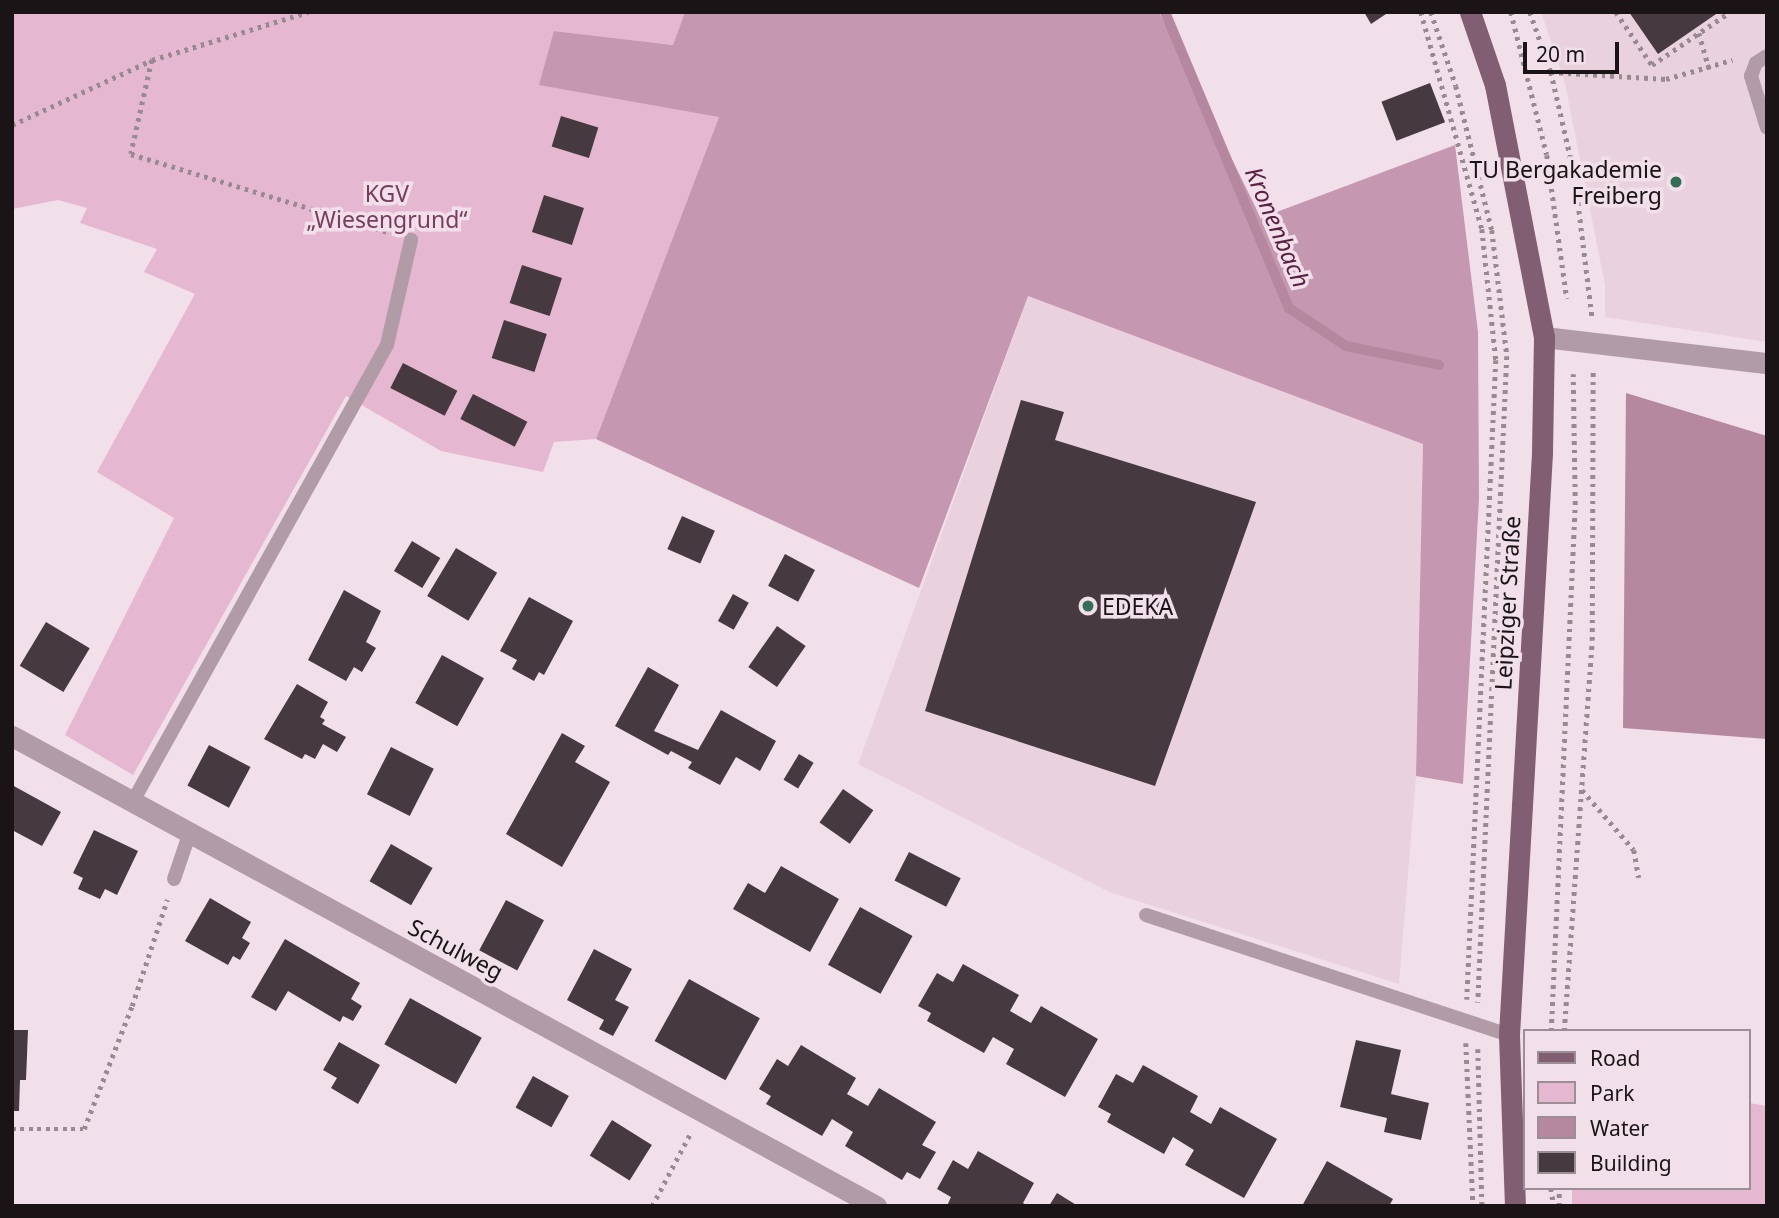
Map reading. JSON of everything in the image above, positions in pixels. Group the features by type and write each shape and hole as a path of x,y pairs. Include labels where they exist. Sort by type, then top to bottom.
{"main road":[{"name":"Leipziger Straße","path":"1470,12 1494,85 1544,337 1542,453 1509,1035 1515,1206"}],"street":[{"path":"1544,337 1767,363"},
{"name":"Schulweg","path":"12,736 876,1206"}],"lane":[{"path":"1762,60 1751,76 1767,128"},
{"path":"132,803 387,345 411,240"},
{"path":"174,879 190,835"},
{"path":"1146,915 1509,1035"}],"path":[{"path":"12,125 152,60 308,12"},
{"path":"1421,12 1482,229 1496,360 1471,1023 1473,1206"},
{"path":"1431,12 1456,86 1492,230 1507,356 1471,1023 1482,1206"},
{"path":"1530,12 1551,72 1576,177 1590,281 1593,343 1592,640 1564,1029"},
{"path":"1616,12 1652,65 1730,12"},
{"path":"1699,33 1709,69"},
{"path":"1551,72 1666,79 1709,69 1742,57 1762,60"},
{"path":"152,60 131,154 293,199 411,240"},
{"path":"1582,790 1634,850 1639,878"},
{"path":"12,1129 84,1129 132,1006 174,879"},
{"path":"652,1206 703,1110"}],"shaded area":[{"path":"685,12 1159,12 1261,218 1455,145 1478,332 1479,499 1463,784 1416,776 1423,444 1028,296 919,588 596,439 719,117 539,85 554,31 673,45"},
{"name":"TU Bergakademie Freiberg","path":"1541,12 1767,12 1767,342 1605,317 1605,285 1564,79"},
{"path":"1028,296 1423,444 1416,776 1399,984 1109,892 858,764"}],"green space":[{"name":"KGV „Wiesengrund“","path":"12,12 685,12 673,45 554,31 719,117 596,439 554,442 543,472 441,451 346,396 133,775 65,735 174,518 97,472 195,294 144,272 157,249 80,223 87,208 58,200 12,209"},
{"path":"1751,1103 1767,1106 1767,1206 1572,1206 1572,1190 1751,1190"}],"water":[{"path":"1626,393 1767,436 1767,739 1623,728"}],"building":[{"path":"1364,12 1389,12 1371,24"},
{"path":"1629,12 1719,12 1658,54"},
{"path":"1430,83 1445,122 1397,141 1381,102"},
{"path":"561,116 598,127 589,158 552,147"},
{"path":"544,195 584,208 572,245 532,232"},
{"path":"522,265 562,278 550,316 510,303"},
{"path":"504,320 547,334 534,372 492,358"},
{"path":"403,363 457,391 445,416 390,388"},
{"path":"473,394 527,422 515,447 460,419"},
{"name":"EDEKA","path":"1021,400 1064,412 1055,440 1256,502 1155,786 925,711"},
{"path":"682,516 715,531 700,564 667,549"},
{"path":"412,541 440,558 422,588 394,571"},
{"path":"456,548 497,573 468,621 427,596"},
{"path":"785,554 815,570 798,602 768,586"},
{"path":"344,590 381,611 366,642 376,648 362,672 354,667 346,681 308,660"},
{"path":"733,594 749,603 734,630 718,621"},
{"path":"529,597 573,621 544,675 539,672 534,681 512,669 517,660 500,651"},
{"path":"46,622 90,648 63,692 20,666"},
{"path":"777,626 806,646 777,687 748,667"},
{"path":"442,655 484,678 457,726 415,703"},
{"path":"648,667 679,685 654,731 698,750 721,710 776,741 760,771 736,757 720,785 688,768 692,762 671,751 668,755 615,726"},
{"path":"297,684 328,702 320,717 325,720 322,724 346,737 337,752 323,744 315,759 305,754 302,759 264,739"},
{"path":"562,733 585,746 575,762 610,782 562,867 506,834"},
{"path":"209,745 250,767 229,808 187,786"},
{"path":"391,747 434,769 410,816 367,794"},
{"path":"799,754 814,763 798,788 784,780"},
{"path":"12,785 61,812 42,846 12,830"},
{"path":"843,789 873,810 850,844 819,823"},
{"path":"94,830 138,851 117,895 105,889 100,899 78,889 83,878 73,873"},
{"path":"391,844 433,868 411,905 370,881"},
{"path":"909,852 961,878 946,907 894,881"},
{"path":"781,866 839,899 810,952 733,909 748,883 765,893"},
{"path":"210,898 251,922 242,938 250,943 240,960 233,956 228,965 185,941"},
{"path":"506,900 544,920 517,971 479,950"},
{"path":"860,907 912,936 880,994 828,965"},
{"path":"285,939 360,983 351,999 362,1006 353,1021 343,1016 340,1022 288,991 276,1011 251,997"},
{"path":"594,949 632,969 615,1000 629,1007 613,1036 599,1029 604,1020 567,1000"},
{"path":"963,964 1019,995 1010,1011 1031,1023 1041,1006 1098,1039 1065,1097 1006,1064 1014,1049 993,1037 984,1053 927,1021 931,1013 918,1006 937,973 953,982"},
{"path":"689,979 760,1018 725,1080 655,1041"},
{"path":"410,998 482,1038 456,1084 384,1044"},
{"path":"12,1030 28,1030 26,1080 20,1080 19,1111 12,1111"},
{"path":"1356,1040 1401,1050 1391,1094 1429,1103 1421,1140 1384,1132 1387,1118 1340,1107"},
{"path":"339,1042 380,1065 358,1104 331,1088 337,1078 323,1070"},
{"path":"801,1045 856,1078 847,1094 868,1106 879,1088 936,1122 922,1145 936,1152 920,1179 907,1172 902,1180 845,1146 853,1132 832,1119 822,1136 766,1104 771,1096 759,1089 777,1059 788,1066"},
{"path":"1143,1065 1198,1096 1190,1112 1211,1124 1220,1107 1277,1139 1244,1198 1185,1165 1194,1150 1173,1137 1164,1154 1107,1122 1111,1114 1098,1107 1116,1074 1133,1083"},
{"path":"533,1076 569,1096 551,1127 516,1107"},
{"path":"612,1120 652,1145 630,1181 590,1156"},
{"path":"978,1151 1034,1183 1023,1203 1028,1206 947,1206 951,1197 937,1189 953,1160 968,1169"},
{"path":"1327,1161 1393,1199 1389,1206 1302,1206"},
{"path":"1057,1193 1078,1206 1049,1206"}],"waterway":[{"name":"Kronenbach","path":"1165,12 1289,308 1346,346 1439,365"}],"place":[{"name":"TU Bergakademie Freiberg","path":"1676,182"},
{"name":"EDEKA","path":"1088,606"}]}
